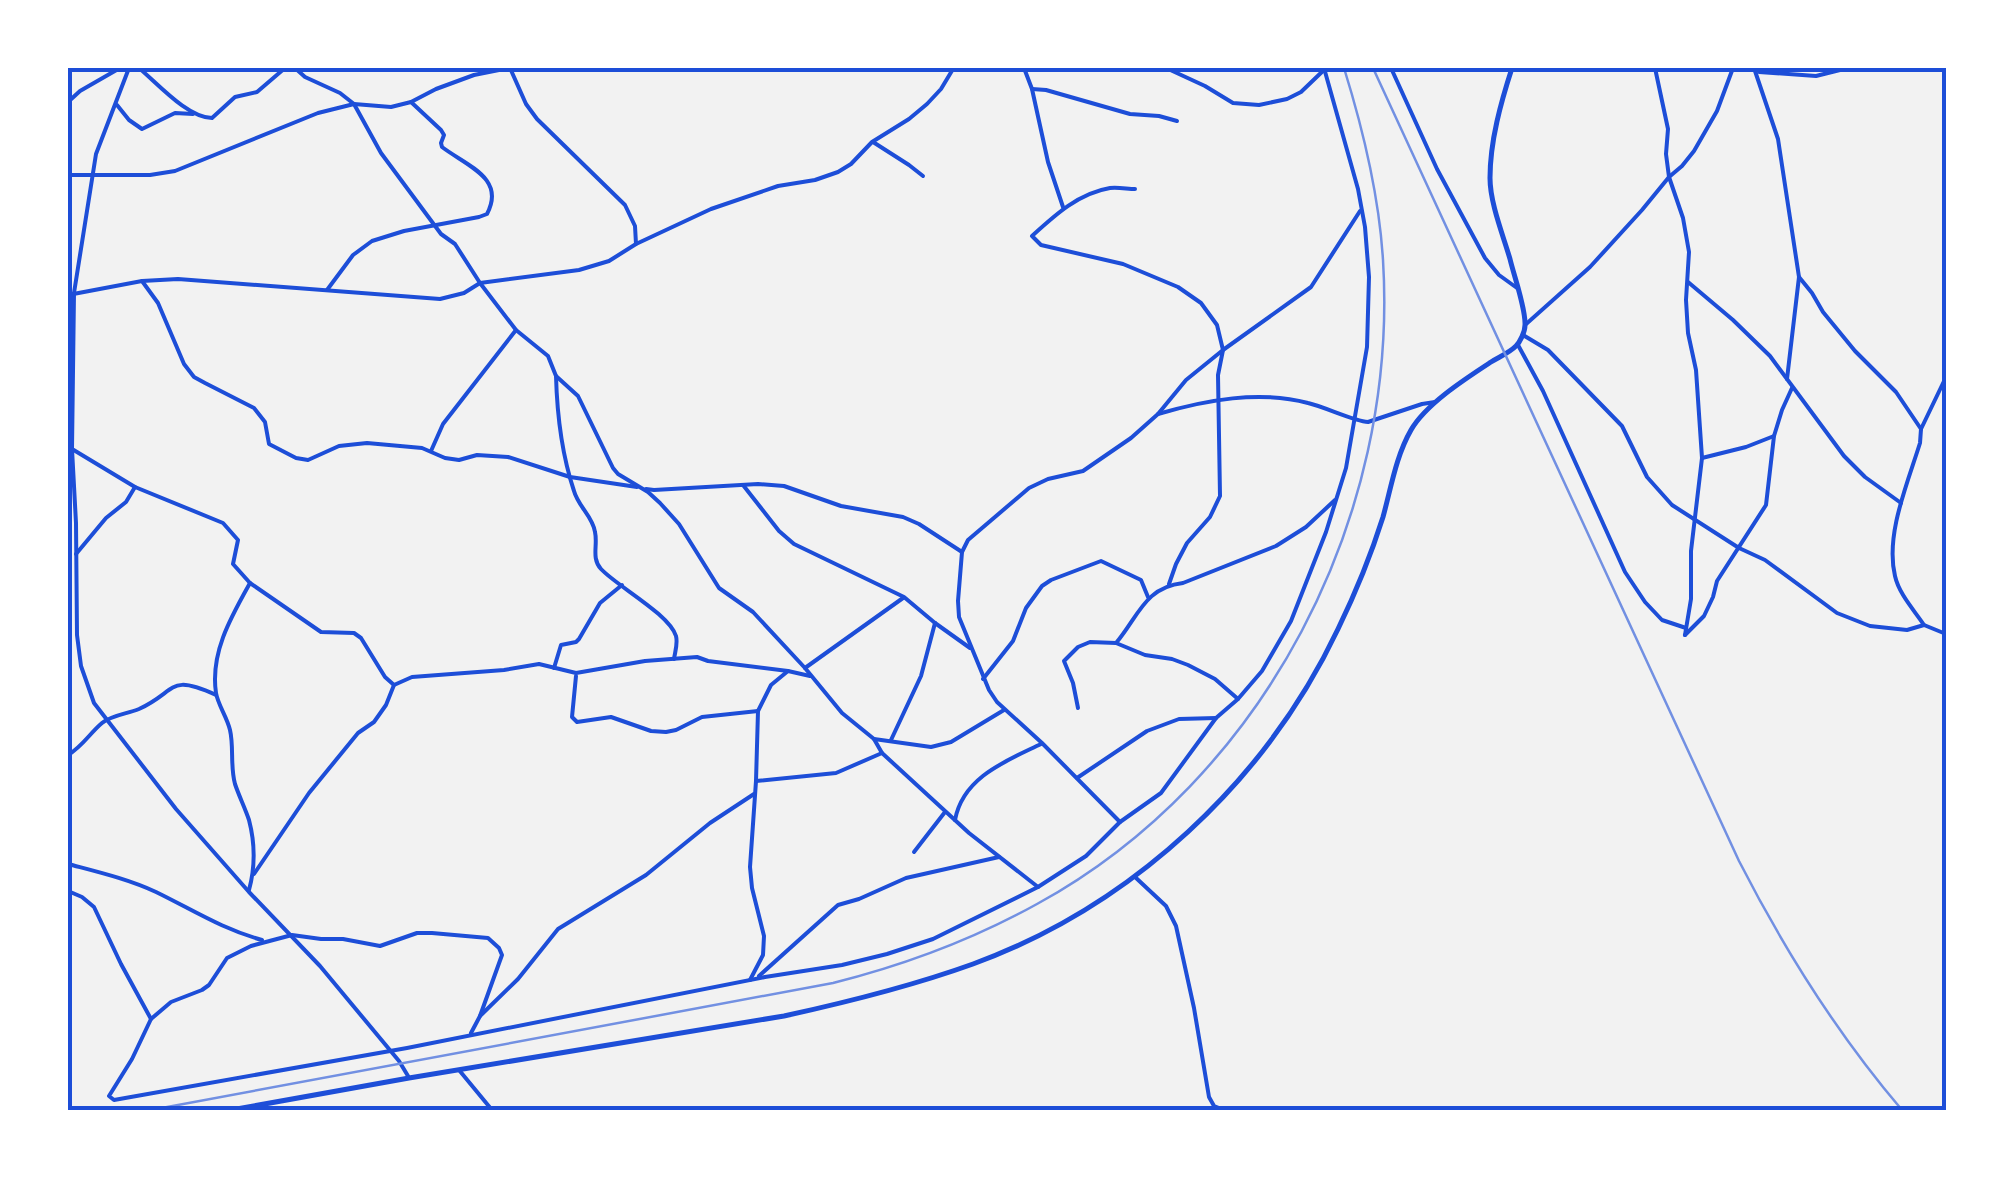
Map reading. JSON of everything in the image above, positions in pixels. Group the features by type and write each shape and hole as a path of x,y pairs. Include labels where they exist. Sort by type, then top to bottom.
{"street":[{"path":"68,102 120,68"},
{"path":"129,68 90,176 71,294 78,654 94,703 176,809 320,966 409,1078"},
{"path":"139,68 193,114"},
{"path":"116,103 142,129 175,113 212,118 235,97 257,92 285,68"},
{"path":"295,68 305,78 332,88 354,104 381,153 442,234 455,244 516,330 548,356 556,376 570,477 596,534 598,566 676,633 674,659"},
{"path":"68,175 150,175 175,170 286,124 354,104 391,107 411,102 474,75 510,68 537,119 625,204 635,226 636,244"},
{"path":"71,294 142,281 203,279 440,299 480,283 579,270 608,261 711,209 778,186 838,172 872,142 928,104 953,68"},
{"path":"1024,68 1063,207"},
{"path":"1166,68 1233,103 1259,105 1302,92 1325,68"},
{"path":"470,1034 502,955 488,938 418,933 380,946 343,938 292,935 266,941 227,958 209,984 172,1002 151,1019 110,1093 111,1099 388,1050 887,954 933,939 1038,887 1086,856 1120,822 1160,793 1216,718 1262,671 1291,620 1337,499 1368,347 1369,276 1362,209 1325,68"},
{"path":"1391,68 1437,170 1485,258 1518,288"},
{"path":"231,1110 262,1108 409,1078 838,1004 975,963 1065,921 1135,877 1231,790 1310,684 1340,626 1369,554 1404,443 1414,424 1467,378 1518,344 1523,335 1518,288 1490,180 1501,101 1512,68"},
{"path":"1654,68 1668,128 1669,176 1690,252 1686,300 1702,458 1686,635 1704,616 1717,582 1766,504 1774,436 1792,387"},
{"path":"1525,326 1590,267 1682,166 1717,110 1732,68"},
{"path":"1786,378 1799,277 1778,139 1756,70 1816,76 1848,68"},
{"path":"1032,89 1130,114 1176,121"},
{"path":"327,290 353,255 372,241 487,214 493,202 493,190 486,178 442,147 444,135 411,102"},
{"path":"872,142 922,176"},
{"path":"1136,190 1110,188 1063,207 1032,236 1042,245 1123,264 1178,287 1201,303 1217,325 1223,350 1218,375 1220,496 1188,543 1169,584"},
{"path":"1120,822 997,702 959,617 962,552 968,540 1029,488 1083,471 1131,438 1158,414 1186,380 1311,287 1362,209"},
{"path":"1799,277 1855,351 1896,392 1921,429"},
{"path":"142,281 158,303 184,364 194,376 254,408 265,422 272,448 304,460 340,446 367,443 422,448 459,460 477,455 508,457 570,477 654,490 784,486 841,506 902,516 962,552"},
{"path":"1688,282 1755,340 1844,456 1865,477 1901,502"},
{"path":"430,452 443,424 516,330"},
{"path":"1523,335 1548,350 1622,426 1647,478 1672,505 1739,548 1766,560 1838,613 1870,626 1907,630 1924,625"},
{"path":"1518,344 1625,572 1662,620 1686,628"},
{"path":"556,376 578,396 613,468 660,503 679,524 719,588 753,612 842,712 874,739 882,753 955,820 1038,887"},
{"path":"1946,377 1921,429 1895,529 1895,579 1924,625 1946,634"},
{"path":"1158,414 1188,405 1255,396 1304,402 1361,422 1437,402"},
{"path":"1702,458 1774,436"},
{"path":"72,449 135,487 230,529 238,540 233,564 250,584 322,632 354,633 362,638 384,677 394,686"},
{"path":"743,486 794,544 904,597 970,648"},
{"path":"76,554 106,518 126,502 135,487"},
{"path":"1116,643 1148,597 1169,584 1182,583 1276,546 1306,527 1337,499"},
{"path":"984,679 1013,641 1034,596 1051,580 1101,561 1142,580 1148,597"},
{"path":"249,892 254,874 253,843 234,780 229,727 216,695 216,658 230,619 250,584"},
{"path":"554,668 561,645 580,638 600,603 622,585"},
{"path":"805,668 904,597"},
{"path":"891,740 921,676 935,624"},
{"path":"1078,708 1064,661 1078,647 1090,642 1116,643 1145,655 1172,658 1215,679 1238,698"},
{"path":"254,874 309,793 358,733 374,722 386,706 394,686 412,677 540,664 576,674 627,663 697,656 812,677"},
{"path":"753,979 763,955 764,936 750,866 758,711 771,685 788,671"},
{"path":"576,674 572,717 577,722 610,717 666,732 702,717 758,711"},
{"path":"68,756 108,720 149,704 171,687 195,686 216,695"},
{"path":"874,739 931,746 950,742 1005,709"},
{"path":"1077,778 1146,731 1179,719 1216,718"},
{"path":"955,820 962,798 985,773 1042,744"},
{"path":"756,781 836,773 882,753"},
{"path":"480,1016 518,980 558,930 646,875 710,823 754,794"},
{"path":"914,852 946,812"},
{"path":"753,979 838,905 906,878 999,857"},
{"path":"68,864 122,878 238,934 266,941"},
{"path":"1135,877 1166,906 1176,926 1209,1097 1214,1106 1224,1110"},
{"path":"68,892 94,907 151,1019"},
{"path":"459,1070 492,1110"}],"railway":[{"path":"151,1110 860,976 988,929 1037,904 1118,851 1190,787 1251,713 1302,632 1341,544 1368,451 1382,356 1383,260 1369,162 1344,68"},
{"path":"1373,68 1739,861 1813,990 1902,1110"}]}
